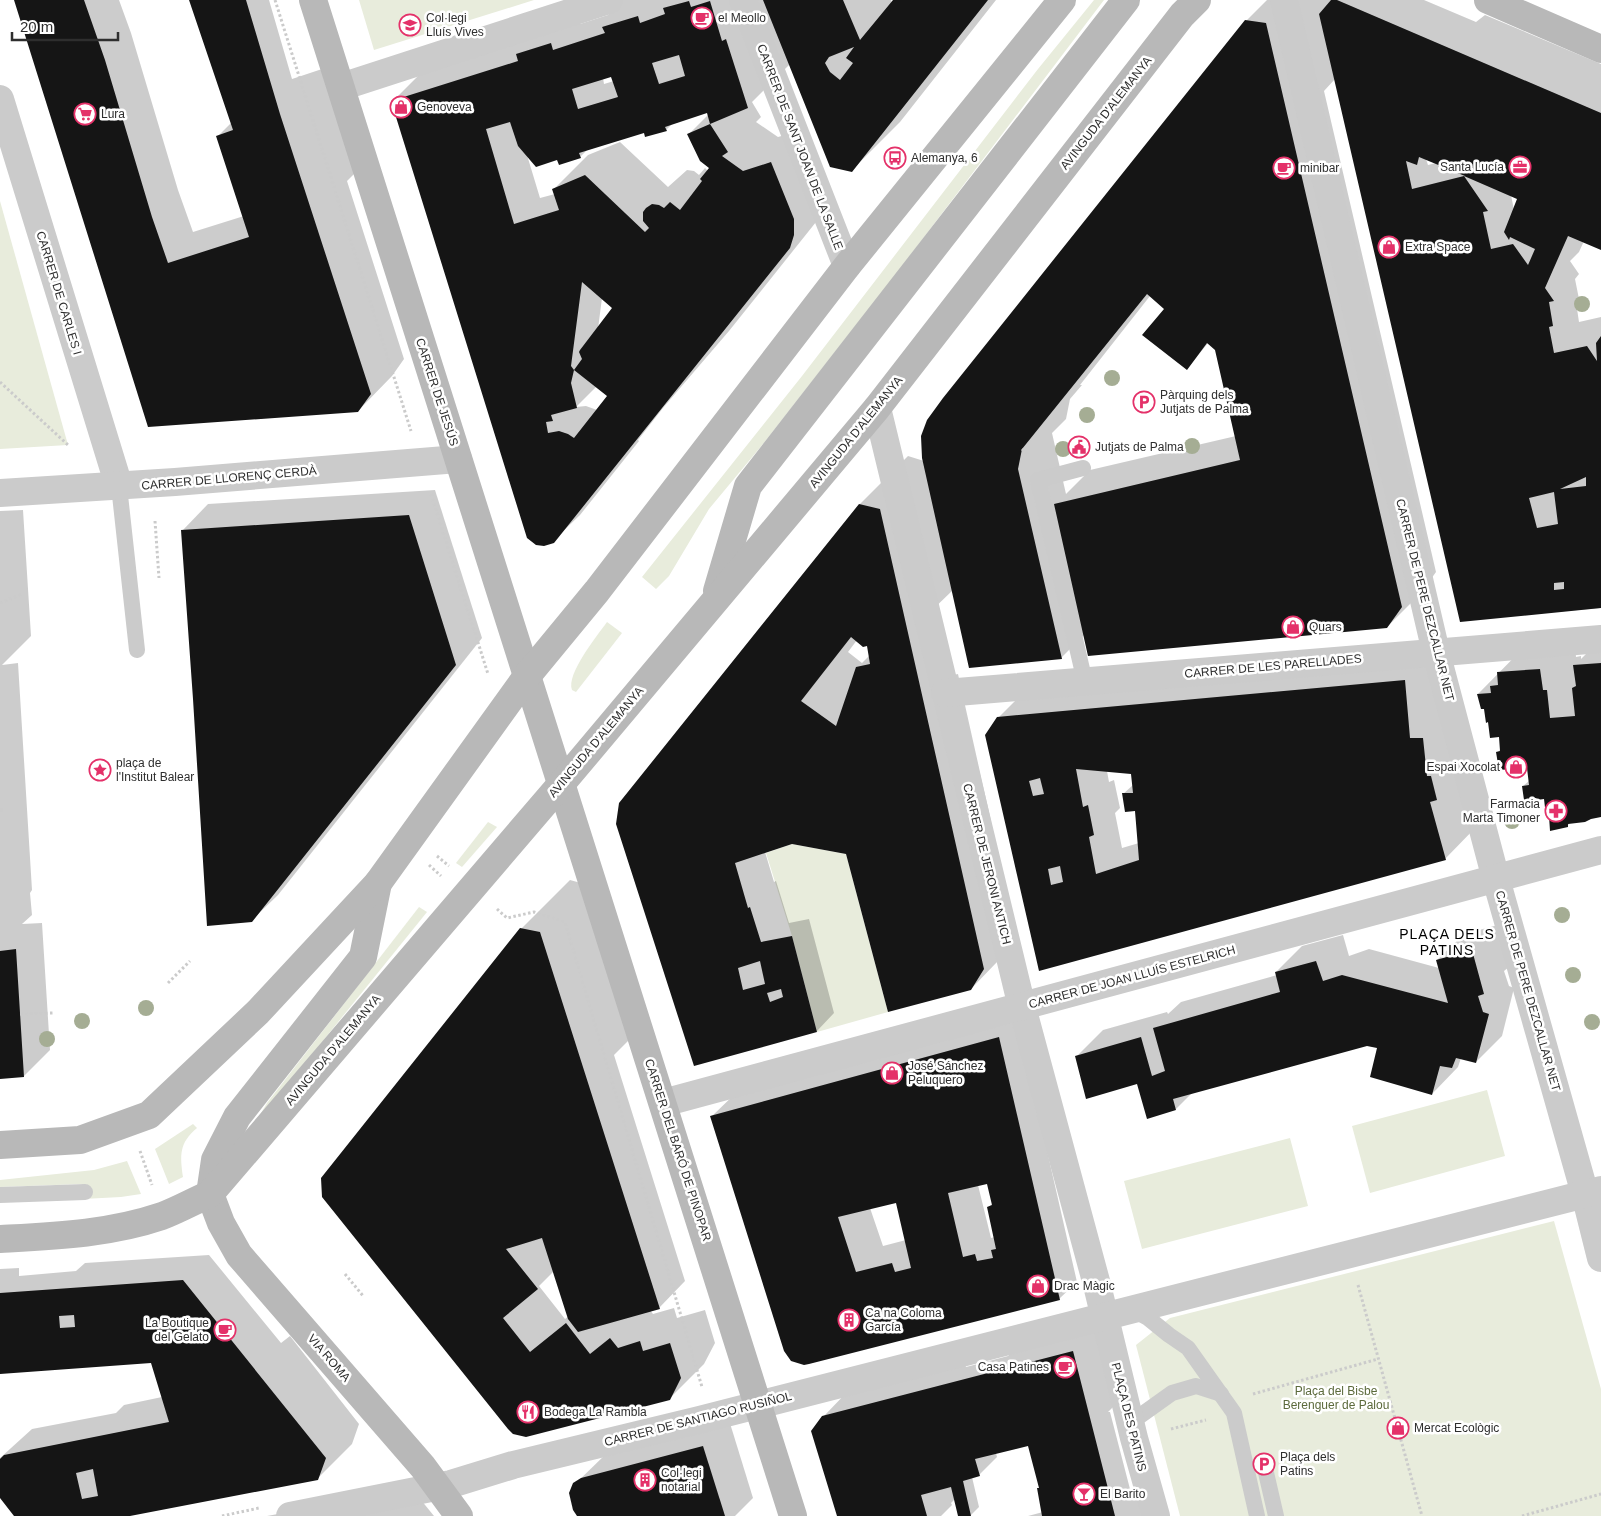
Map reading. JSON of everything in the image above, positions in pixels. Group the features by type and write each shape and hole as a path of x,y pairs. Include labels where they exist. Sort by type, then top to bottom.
{"main road":[{"name":"CARRER DE JESÚS","path":"313,0 562,783"},
{"path":"0,1145 80,1140 149,1115 251,1018 378,883 527,676 597,591 847,266 1062,0"},
{"path":"714,602 748,486 1126,0"},
{"name":"AVINGUDA D'ALEMANYA","path":"210,1194 562,783 877,408 1182,15 1197,0"},
{"path":"1488,0 1601,49"},
{"name":"CARRER DEL BARÓ DE PINOPAR","path":"562,783 793,1516"},
{"path":"0,1239 72,1235 119,1228 163,1216 210,1194 215,1160 237,1117 363,957 378,883"},
{"name":"VIA ROMA","path":"210,1194 221,1223 239,1255 423,1467 458,1516"}],"street":[{"path":"341,87 610,0"},
{"name":"CARRER DE SANT JOAN DE LA SALLE","path":"743,0 847,266"},
{"name":"CARRER DE PERE DEZCALLAR NET","path":"1284,0 1436,652 1496,879 1593,1192"},
{"name":"CARRER DE CARLES I","path":"0,99 119,486"},
{"name":"CARRER DE JERONI ANTICH","path":"877,408 1022,1007 1104,1317"},
{"name":"CARRER DE LLORENÇ CERDÀ","path":"0,494 458,459"},
{"name":"CARRER DE LES PARELLADES","path":"945,693 1601,638"},
{"name":"CARRER DE JOAN LLUÍS ESTELRICH","path":"663,1103 1601,850"},
{"path":"1104,1317 1593,1192 1601,1258"},
{"name":"CARRER DE SANTIAGO RUSIÑOL","path":"290,1516 463,1481 513,1465 699,1420 1104,1317"},
{"name":"PLAÇA DES PATINS","path":"1104,1317 1130,1423 1156,1516"}],"lane":[{"path":"1083,468 1038,480 1085,682"},
{"path":"119,486 137,650"},
{"path":"0,1195 86,1192"},
{"path":"1133,1310 1148,1318 1168,1335 1188,1348 1234,1413 1257,1516"},
{"path":"1130,1423 1172,1393 1196,1386 1221,1394"},
{"path":"1264,1464 1276,1516"}],"path":[{"path":"0,382 68,445"},
{"path":"155,521 159,586"},
{"path":"0,603 22,594"},
{"path":"407,844 464,897"},
{"path":"507,918 534,912 565,922 703,1391"},
{"path":"168,983 190,961"},
{"path":"20,1014 53,1013"},
{"path":"130,1122 163,1216"},
{"path":"346,1274 364,1297"},
{"path":"1357,1283 1422,1516"},
{"path":"1522,1516 1601,1494"}],"green space":[{"name":"Col·legi Lluís Vives","path":"359,0 534,0 374,50"},
{"path":"1094,0 1104,0 896,274 763,444 709,509 669,576 656,589 642,577 802,376 1038,69"},
{"path":"0,201 68,445 0,449"},
{"path":"607,622 622,633 576,692 572,690 571,683 578,665"},
{"path":"488,822 497,827 462,867 456,863"},
{"path":"792,844 846,854 888,1012 817,1032 792,936 766,853"},
{"path":"419,907 427,912 267,1110 260,1115 267,1103"},
{"path":"1487,1090 1505,1156 1370,1193 1352,1126"},
{"path":"193,1124 197,1128 187,1139 182,1150 183,1177 169,1184 155,1149"},
{"path":"1290,1138 1308,1206 1142,1249 1124,1181"},
{"path":"127,1161 141,1194 83,1199 82,1184 0,1187 0,1180 94,1170"},
{"name":"Plaça del Bisbe Berenguer de Palou","path":"1554,1221 1601,1389 1601,1516 1180,1516 1136,1345 1170,1318"}],"building":[{"path":"14,0 84,0 105,60 152,217 168,263 249,237 216,136 233,130 189,0 246,0 280,114 371,394 358,412 148,427"},
{"path":"763,0 843,0 860,40 893,0 988,0 852,172 830,167","holes":["854,47 846,58 853,63 840,80 830,72 825,63 829,57"]},
{"path":"1331,0 1337,0 1601,113 1601,250 1568,236 1545,288 1554,301 1549,302 1553,326 1549,327 1554,353 1587,346 1597,361 1596,343 1601,336 1601,608 1460,622 1319,14","holes":["1419,157 1465,176 1412,189 1406,161 1417,165","1464,176 1517,199 1504,232 1509,240 1510,237 1535,249 1528,265 1513,244 1491,249 1483,212 1488,211","1586,477 1586,486 1560,489","1554,492 1558,524 1537,528 1529,498","1564,582 1564,589 1554,590 1554,583"]},
{"path":"689,1 691,7 710,1 722,41 726,39 748,108 710,124 728,152 722,156 743,171 771,162 794,219 794,235 790,248 554,543 544,546 536,545 527,538 391,101 518,61 516,54 551,43 553,50 605,33 602,27 638,16 640,23 665,14 663,8","holes":["679,55 685,76 659,84 652,63","611,77 618,97 578,109 572,89","707,113 710,124 687,134 700,161 709,168 700,179 702,181 680,210 670,202 664,208 652,204 646,208 643,212 643,221 649,228 645,232 585,175 552,189 559,210 514,224 486,129 510,122 518,146 536,167 557,160 559,165 581,158 579,153 644,133 645,137 667,131 665,127","582,282 612,308 580,350 582,359 574,370 571,366","574,370 607,396 574,438 559,431 548,433 546,422 553,421 551,415 577,408 571,383"]},
{"path":"1245,20 1266,23 1402,607 1387,628 1088,656 1054,504 1240,460 1215,350 1207,343 1187,370 1142,335 1164,309 1147,294 1022,449 1018,469 1062,659 969,668 922,458 921,436 927,420"},
{"path":"859,504 880,509 984,969 971,990 888,1012 846,854 792,844 735,863 748,908 750,907 761,942 792,936 817,1032 694,1066 616,824 619,803","holes":["851,637 863,647 867,646 870,664 856,667 836,726 801,701","760,961 765,984 743,990 738,968","781,989 783,997 770,1002 767,993"]},
{"path":"409,515 456,665 252,922 207,926 181,530"},
{"path":"1601,663 1601,817 1585,822 1568,824 1568,827 1550,831 1549,816 1546,816 1544,799 1524,800 1522,786 1529,785 1527,768 1499,770 1496,752 1500,751 1499,737 1490,738 1488,722 1486,723 1484,709 1481,709 1477,694 1491,693 1490,686 1498,685 1497,672 1540,669 1543,690 1547,690 1550,718 1575,716 1572,688 1576,686 1573,665"},
{"path":"1405,680 1410,738 1423,738 1427,776 1431,776 1437,800 1430,802 1446,860 1039,971 985,735 997,717","holes":["1076,769 1131,774 1133,793 1122,793 1125,812 1135,811 1139,860 1096,874 1089,837 1094,835 1088,805 1083,807","1040,778 1044,794 1033,796 1029,781","1060,866 1063,882 1051,885 1048,869"]},
{"path":"520,928 540,932 660,1309 578,1332 568,1319 542,1238 506,1249 538,1289 503,1318 530,1352 566,1323 590,1354 610,1338 618,1348 640,1341 643,1351 670,1343 681,1378 670,1400 526,1437 513,1434 508,1429 322,1197 321,1178"},
{"path":"16,949 24,1077 0,1079 0,951"},
{"path":"1472,950 1484,994 1478,996 1483,1012 1489,1014 1476,1063 1456,1058 1452,1068 1440,1066 1432,1095 1370,1077 1377,1048 1367,1046 1173,1099 1176,1110 1147,1119 1137,1084 1086,1099 1075,1056 1141,1037 1152,1076 1165,1071 1153,1028 1280,992 1275,972 1316,961 1323,981 1342,975 1448,1003 1436,960"},
{"path":"999,1037 1060,1300 809,1364 804,1365 791,1361 784,1351 710,1116","holes":["987,1184 992,1205 987,1207 996,1249 991,1250 993,1258 977,1261 975,1254 963,1257 948,1193","896,1203 911,1268 895,1272 892,1263 856,1272 838,1217"]},
{"path":"183,1280 326,1458 318,1480 130,1516 14,1516 0,1498 0,1459 4,1455 169,1422 151,1363 0,1374 0,1293","holes":["74,1315 75,1327 60,1328 59,1316","93,1469 98,1496 82,1499 76,1473"]},
{"path":"1073,1351 1115,1516 1042,1516 1037,1488 1039,1488 1028,1446 975,1459 980,1476 963,1481 971,1516 958,1516 951,1487 921,1495 927,1516 837,1516 811,1431 822,1416"},
{"name":"Col·legi notarial","path":"703,1446 725,1516 577,1516 573,1510 569,1493 573,1483 581,1478"}],"place":[{"name":"el Meollo","path":"702,18"},
{"name":"Col·legi Lluís Vives","path":"410,25"},
{"name":"Genoveva","path":"401,107"},
{"name":"Lura","path":"85,114"},
{"name":"Alemanya, 6","path":"895,158"},
{"name":"Santa Lucía","path":"1520,167"},
{"name":"minibar","path":"1284,168"},
{"name":"Extra Space","path":"1389,247"},
{"name":"Pàrquing dels Jutjats de Palma","path":"1144,402"},
{"name":"Jutjats de Palma","path":"1079,447"},
{"name":"Quars","path":"1293,627"},
{"name":"Espai Xocolat","path":"1516,767"},
{"name":"plaça de l'Institut Balear","path":"100,770"},
{"name":"Farmacia Marta Timoner","path":"1556,811"},
{"name":"José Sánchez Peluquero","path":"892,1073"},
{"name":"Drac Màgic","path":"1038,1286"},
{"name":"Ca na Coloma García","path":"849,1320"},
{"name":"La Boutique del Gelato","path":"225,1330"},
{"name":"Casa Patines","path":"1065,1367"},
{"name":"Bodega La Rambla","path":"528,1412"},
{"name":"Mercat Ecològic","path":"1398,1428"},
{"name":"Plaça dels Patins","path":"1264,1464"},
{"name":"Col·legi notarial","path":"645,1480"},
{"name":"El Barito","path":"1084,1494"}],"district":[{"name":"PLAÇA DELS PATINS","path":"1447,942"}]}
